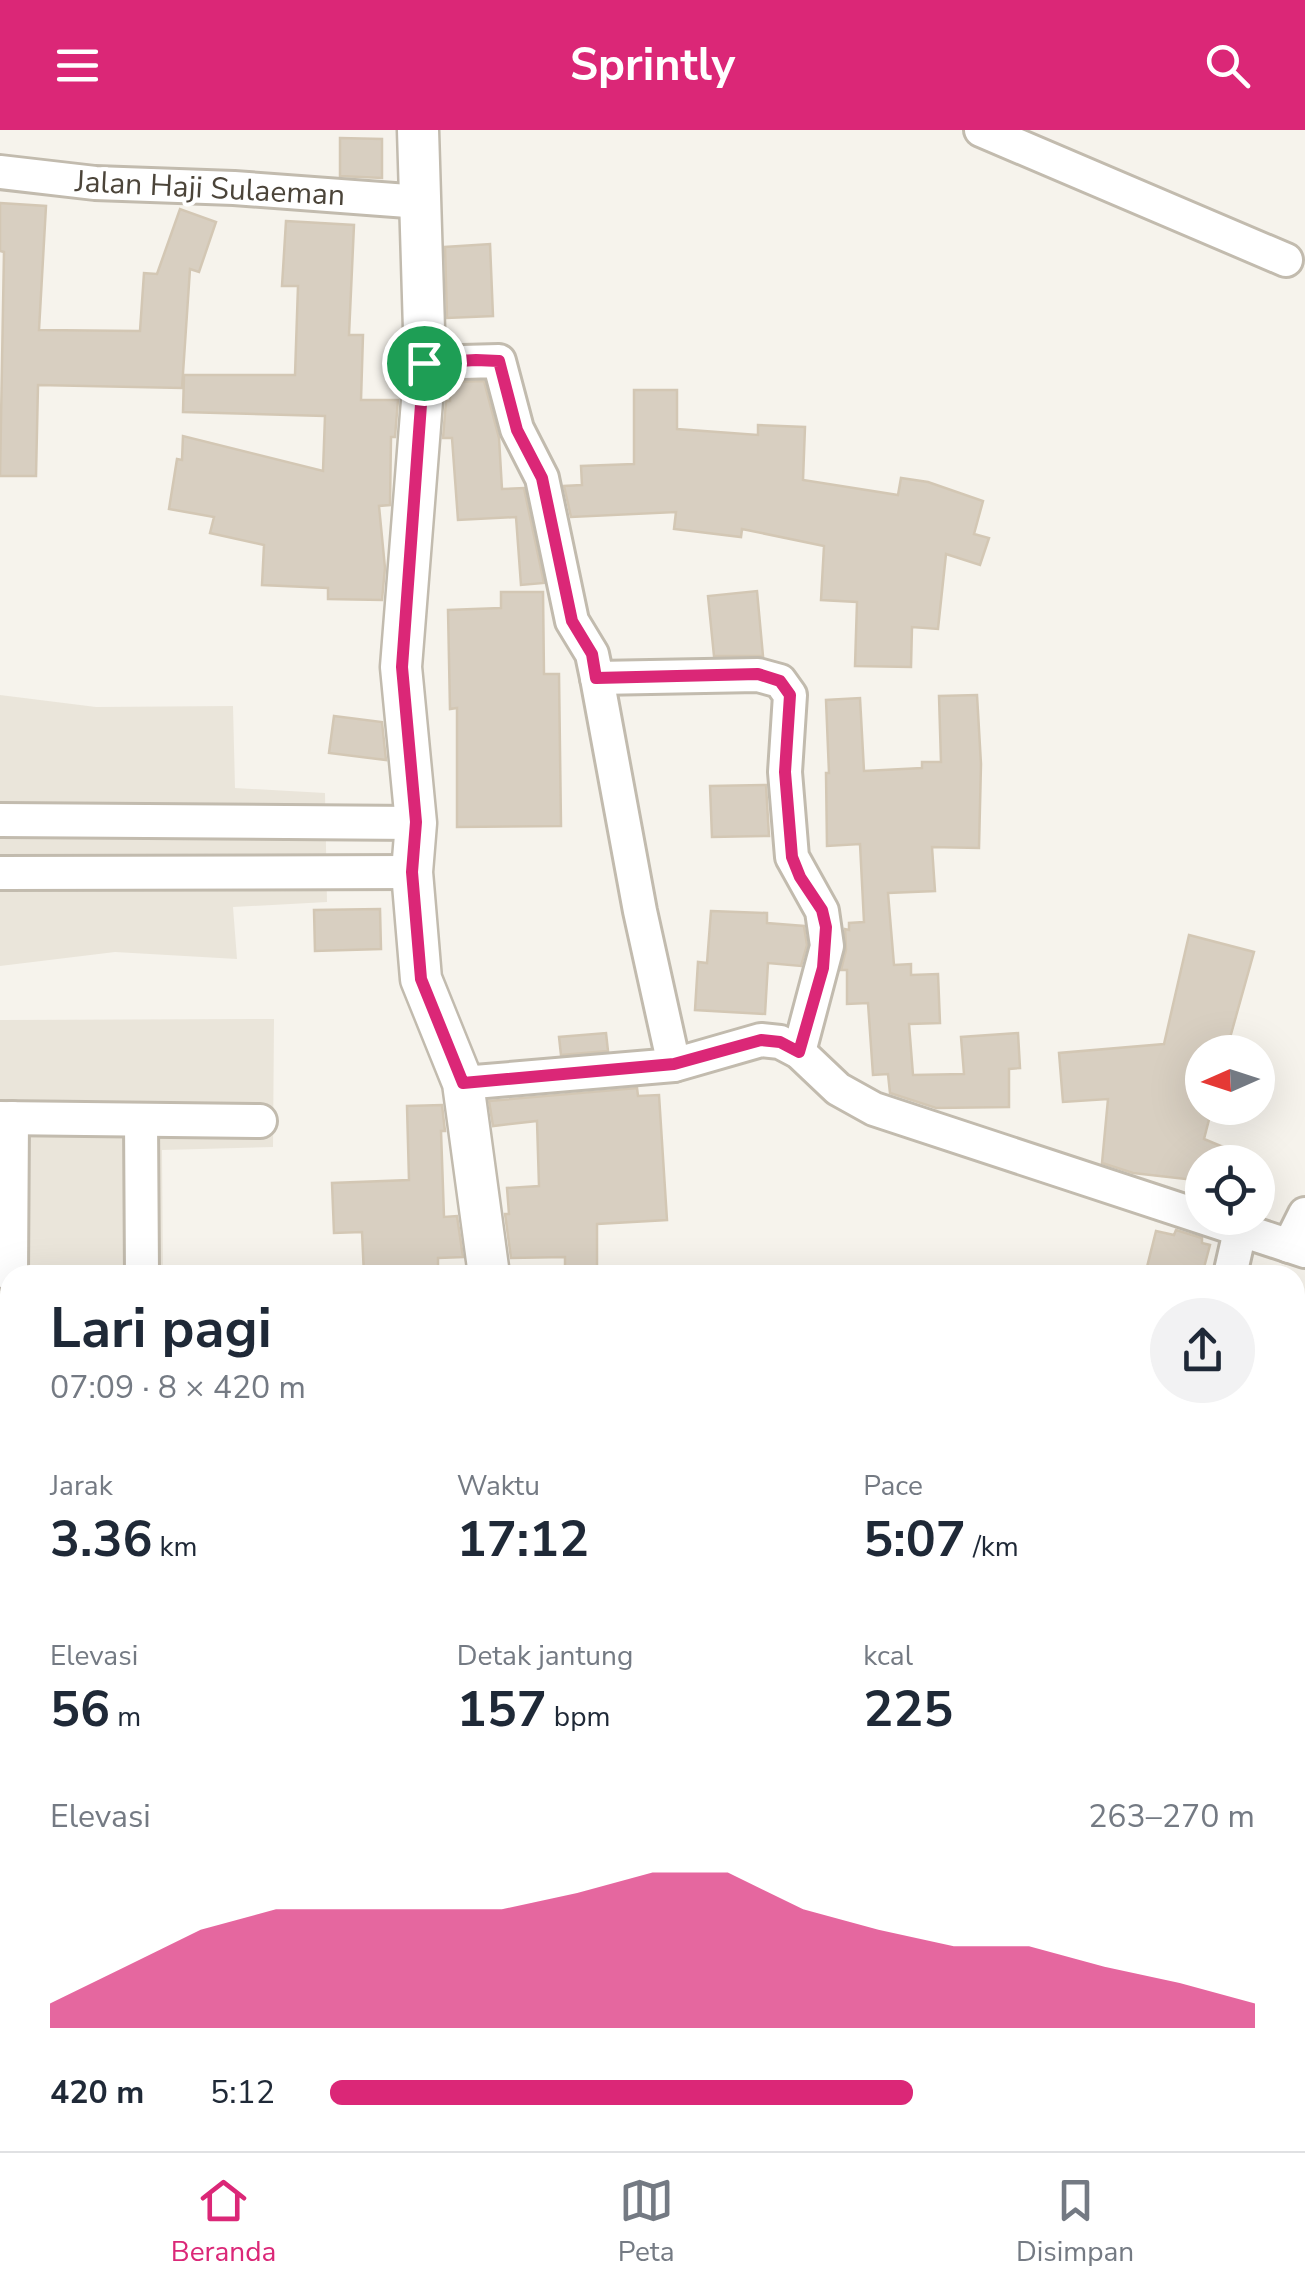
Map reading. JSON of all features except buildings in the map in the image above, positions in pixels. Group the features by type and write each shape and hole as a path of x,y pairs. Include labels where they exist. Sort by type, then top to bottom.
{"street":[{"path":"418,130 424,363 402,667 416,822 412,872 421,979 463,1083 488,1265"},
{"path":"981,130 1286,260"},
{"name":"Jalan Haji Sulaeman","path":"0,172 95,183 234,188 420,202"},
{"path":"424,363 499,361 517,430 542,478 572,621 592,654 640,911 674,1064"},
{"path":"596,678 758,674 780,681 790,695 785,772 792,857 822,910 827,946 799,1052"},
{"path":"0,820 416,822"},
{"path":"0,874 412,872"},
{"path":"463,1083 674,1064 761,1040 780,1042 799,1052 838,1089 864,1104 1185,1212"},
{"path":"11,1265 6,1118 260,1121"},
{"path":"141,1120 142,1265"},
{"path":"1253,1235 1297,1249 1305,1214"},
{"path":"1232,1265 1239,1235"}],"shaded area":[{"path":"0,695 96,707 233,706 235,788 325,793 327,902 233,907 237,959 115,952 0,966"},
{"path":"274,1019 273,1147 162,1150 163,1265 0,1265 0,1020"}],"route":[{"path":"499,361 517,430 542,478 572,621 592,654 596,678 758,674 780,681 790,695 785,772 792,857 822,910 827,946 799,1052 780,1042 761,1040 674,1064 463,1083 421,979 412,872 416,822 402,667 424,363 499,361"}]}
